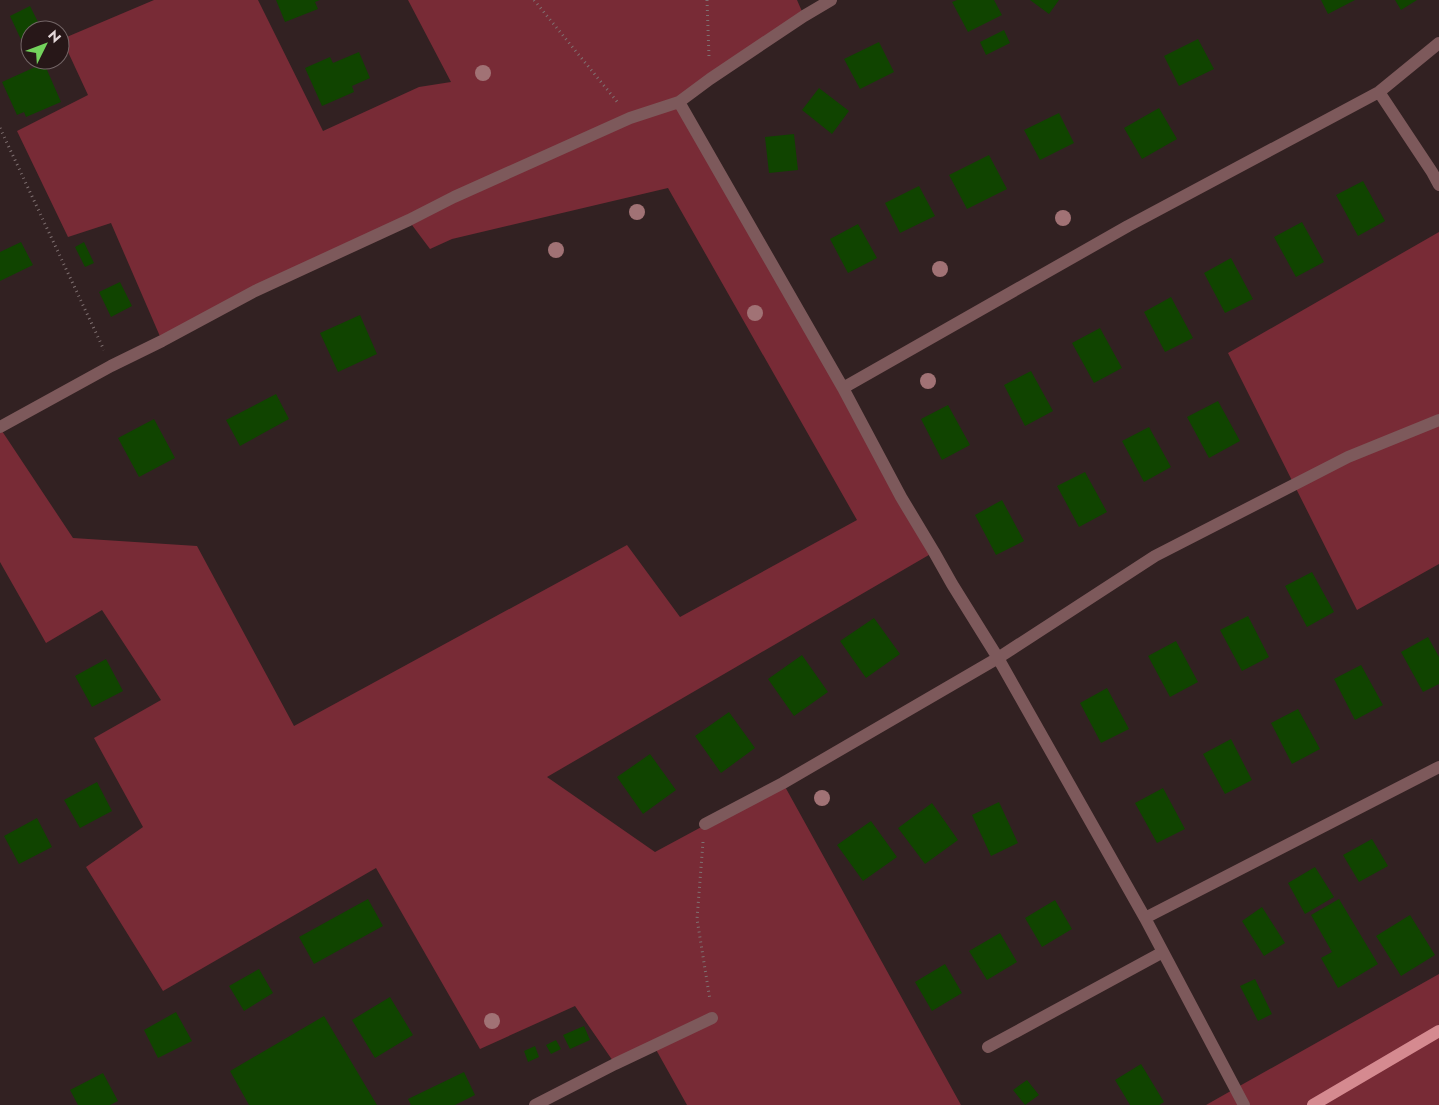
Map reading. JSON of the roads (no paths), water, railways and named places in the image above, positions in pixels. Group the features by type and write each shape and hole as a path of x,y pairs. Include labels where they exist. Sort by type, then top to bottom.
{"main road":[{"path":"1313,1105 1439,1031"}],"street":[{"path":"0,427 111,366 255,291 409,220 454,197 630,118 679,102 710,79 831,0"},
{"path":"843,388 1128,226 1379,92 1439,44"},
{"path":"1379,92 1439,185"},
{"path":"679,102 843,388 901,497 998,658 1145,918 1244,1105"},
{"path":"705,824 783,783 998,658 1156,556 1348,457 1439,420"},
{"path":"1145,918 1439,767"},
{"path":"988,1048 1163,952"},
{"path":"535,1105 615,1064 712,1018"}]}
